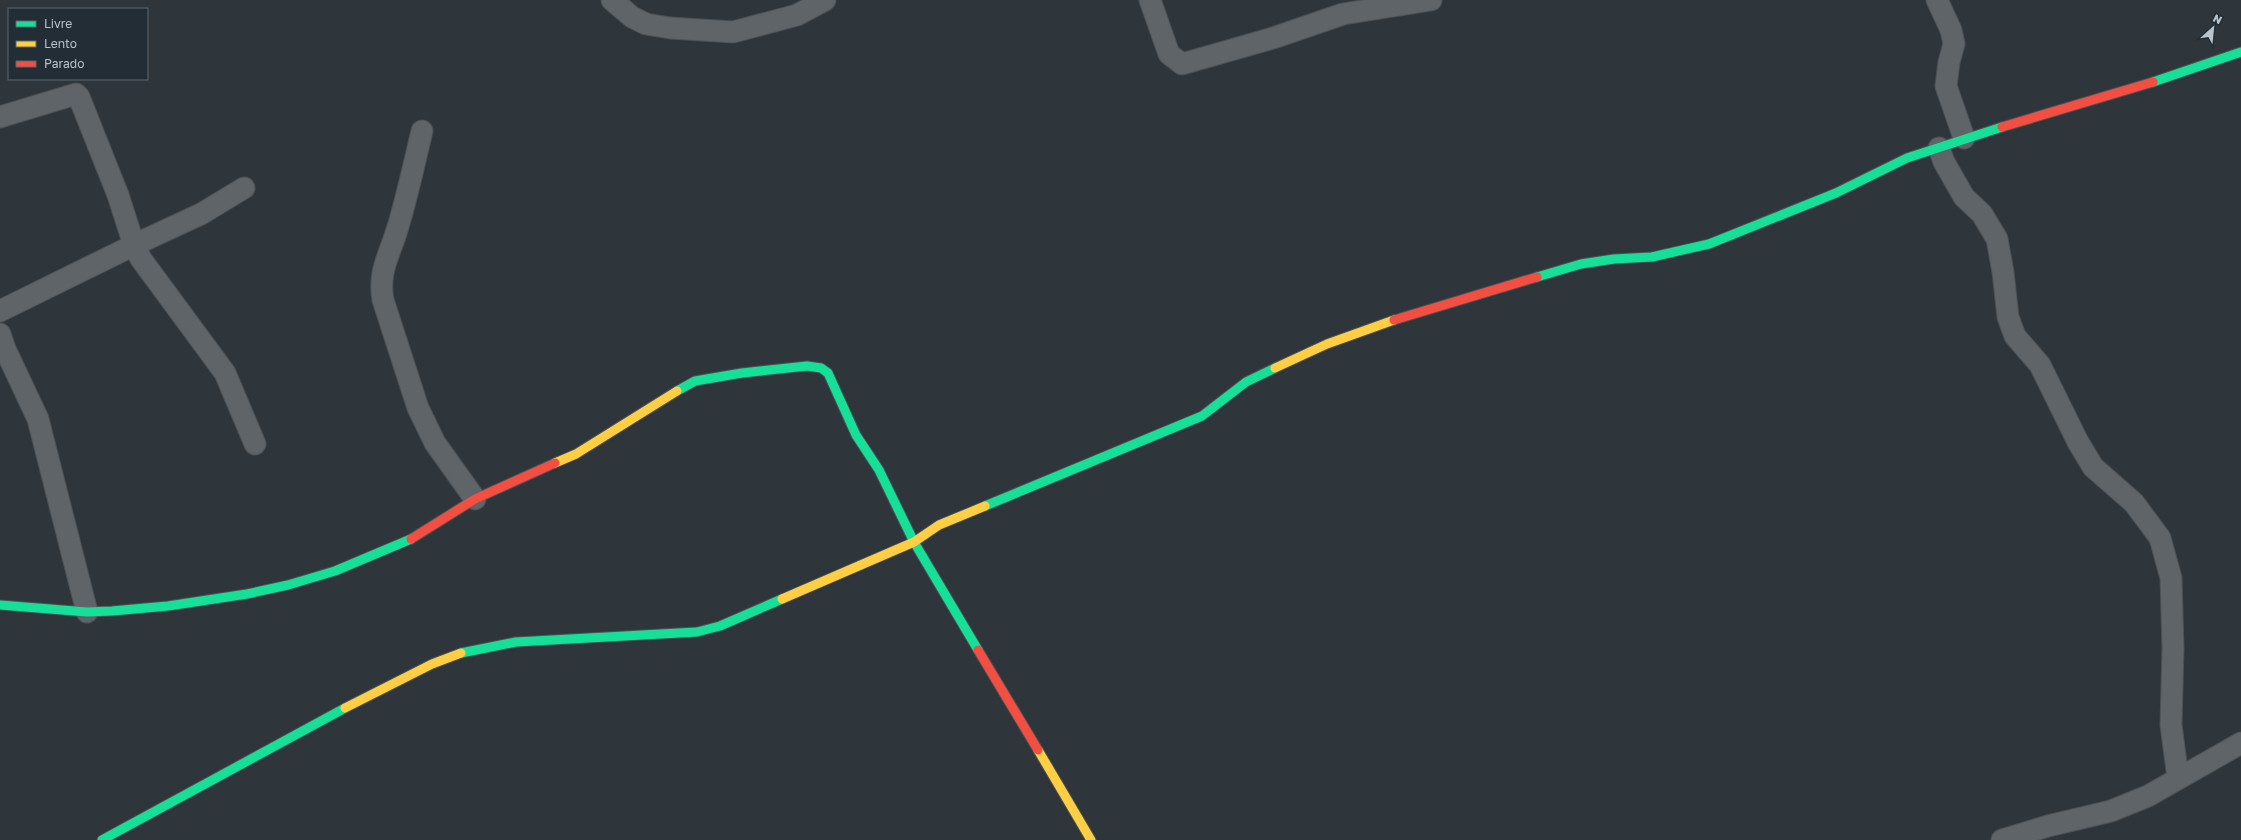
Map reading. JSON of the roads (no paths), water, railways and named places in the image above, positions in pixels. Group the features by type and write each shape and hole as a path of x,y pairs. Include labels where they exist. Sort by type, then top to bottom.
{"street":[{"path":"612,0 632,17 646,24 670,28 733,32 797,15 824,0"},
{"path":"1150,0 1169,54 1177,62 1182,64 1273,38 1343,14 1431,0"},
{"path":"1937,0 1950,30 1954,44 1949,62 1946,86 1964,138"},
{"path":"108,839 386,686 432,664 466,651 516,642 697,632 720,626 914,542 939,525 1202,416 1246,382 1327,344 1381,324 1581,264 1614,259 1652,257 1709,244 1836,193 1907,158 1964,138 2148,84 2241,52"},
{"path":"0,117 76,94 79,97 118,195 134,245 141,259 225,373 255,444"},
{"path":"422,131 397,230 384,263 381,287 383,300 418,408 435,443 475,499"},
{"path":"1939,148 1944,162 1964,197 1982,214 1997,239 2003,272 2008,317 2015,336 2040,365 2092,467 2134,503 2160,538 2171,578 2173,648 2171,725 2178,778"},
{"path":"0,311 134,245 201,214 244,188"},
{"path":"0,334 5,349 38,419 87,612"},
{"path":"0,605 87,612 168,606 247,594 288,585 335,571 412,538 475,499 576,454 646,409 695,381 742,373 807,366 821,368 828,373 856,435 879,470 914,542 1091,840"},
{"path":"2002,840 2048,826 2111,811 2148,796 2241,743"}]}
